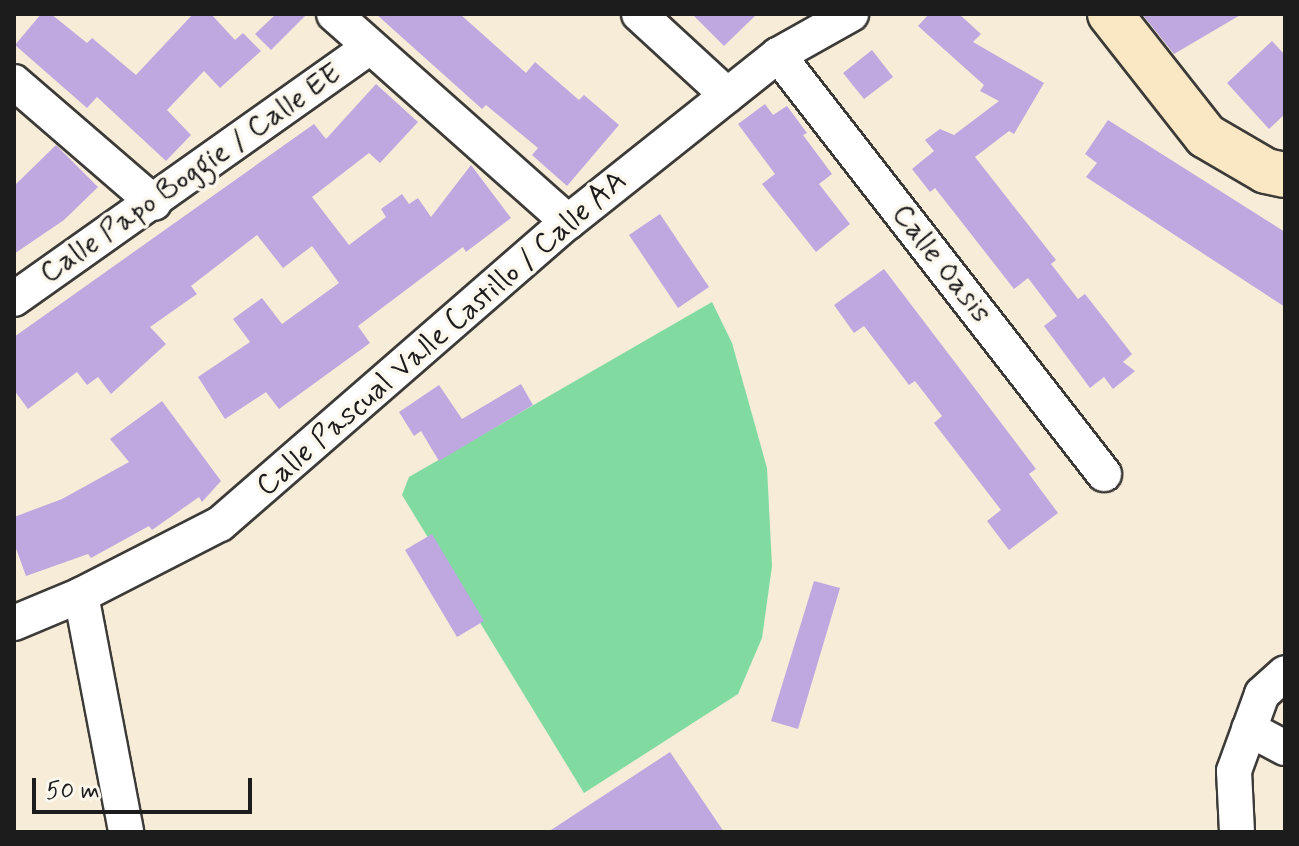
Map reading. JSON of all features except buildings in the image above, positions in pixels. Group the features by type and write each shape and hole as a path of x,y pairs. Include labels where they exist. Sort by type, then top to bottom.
{"street":[{"path":"334,14 368,48 568,222"},
{"path":"639,14 727,95"},
{"name":"Calle Pascual Valle Castillo / Calle AA","path":"14,623 81,595 220,524 568,222 778,55 851,14"},
{"path":"1110,14 1206,136 1266,171 1285,175"},
{"name":"Calle Papo Boggie / Calle EE","path":"14,299 154,203 368,48"},
{"name":"Calle Oasis","path":"778,55 1104,474"},
{"path":"14,82 154,203"},
{"path":"81,595 126,832"},
{"path":"1237,832 1234,771 1262,694 1285,673"},
{"path":"1249,729 1285,748"}],"green space":[{"path":"712,302 732,343 767,468 772,566 762,638 738,694 584,793 402,495 409,477"}]}
